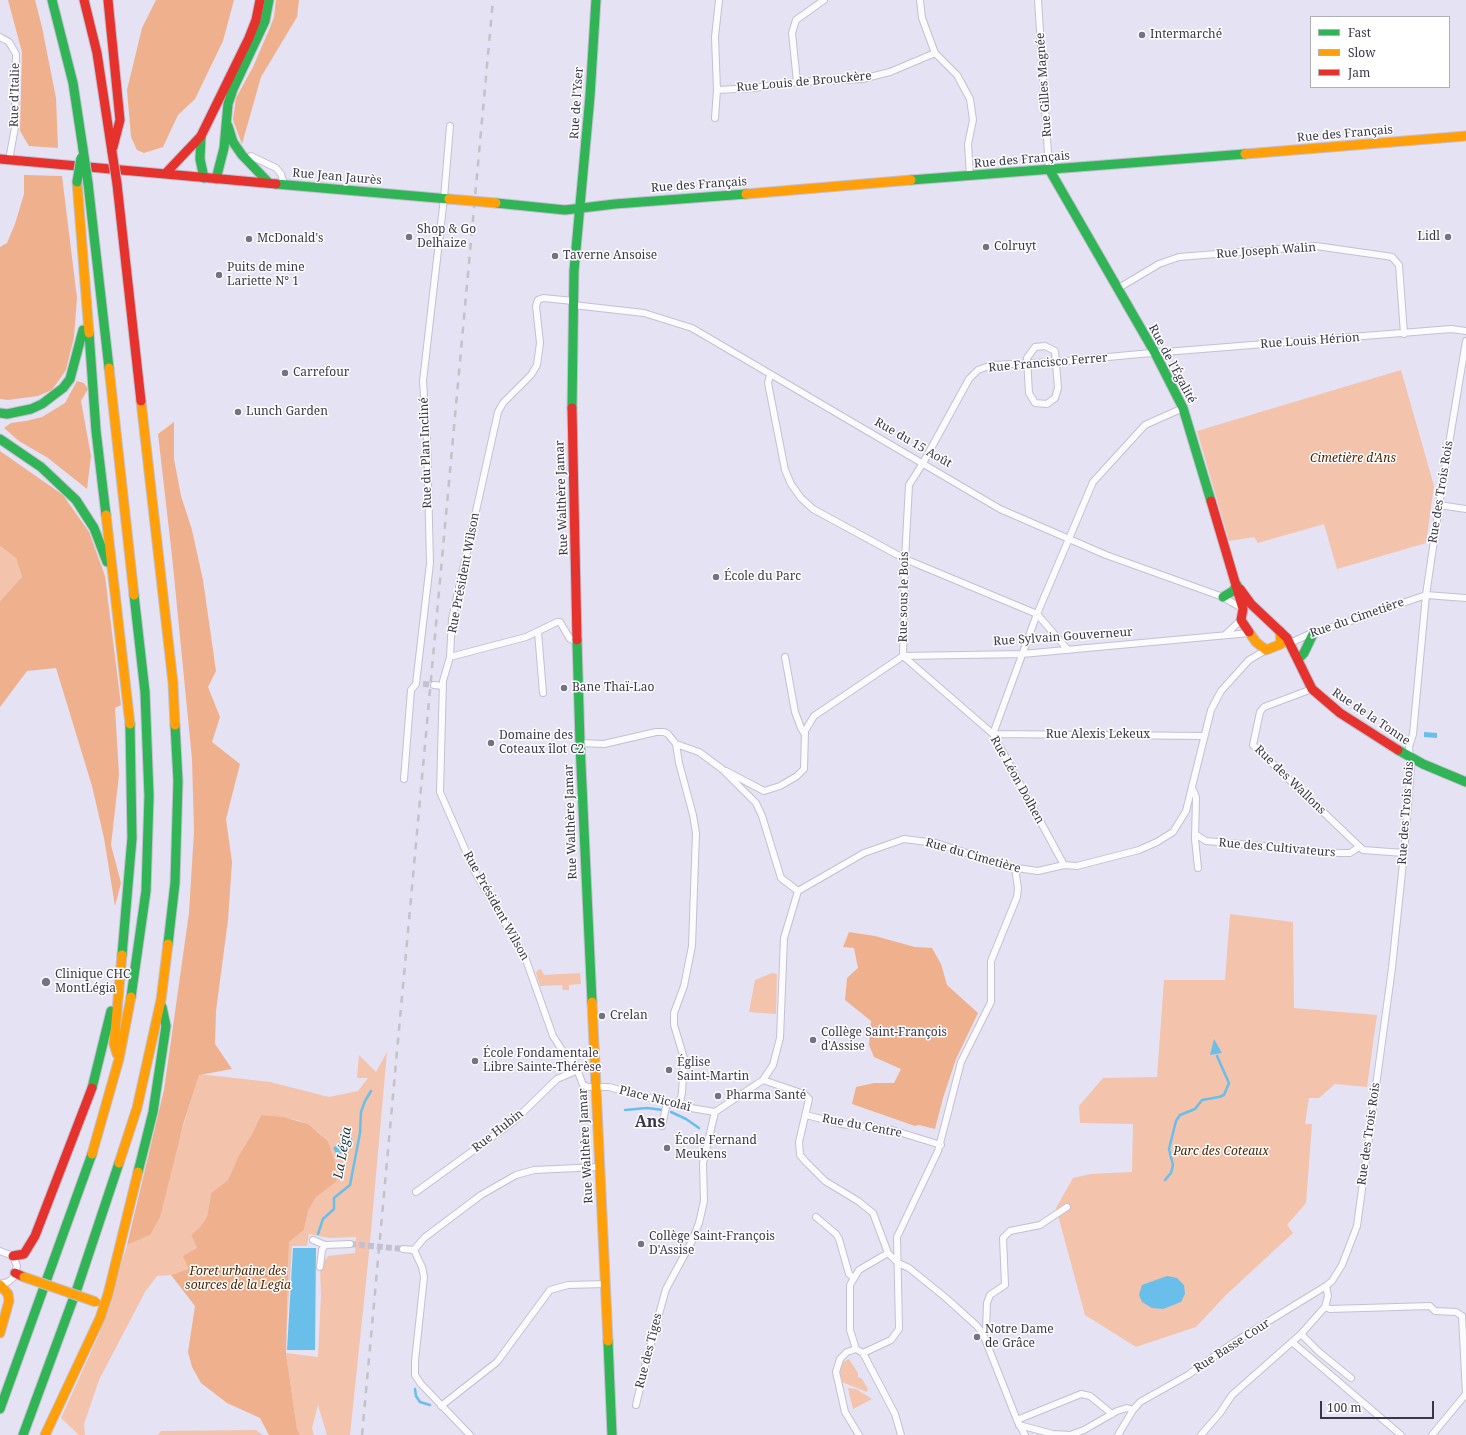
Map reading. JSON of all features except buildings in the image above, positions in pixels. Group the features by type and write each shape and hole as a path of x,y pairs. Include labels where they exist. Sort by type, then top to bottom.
{"main road":[{"path":"0,1409 78,1200 100,1131 119,1059 138,953 146,891 149,796 144,692 139,632 88,183 73,83 52,0"},
{"path":"23,1435 78,1286 121,1159 141,1094 161,1000 175,883 178,830 176,724 152,491 117,184 96,53 84,0"},
{"path":"108,0 111,17 120,120 112,152"},
{"path":"111,17 112,0"},
{"path":"165,174 200,136 249,38 256,20 260,0"},
{"path":"216,179 224,148 228,104 233,89 258,38 265,20 269,0"},
{"name":"Rue de l'Yser","path":"580,208 596,0"},
{"path":"226,122 233,142 242,155 269,183"},
{"path":"200,136 200,159 204,178"},
{"name":"Rue des Français","path":"580,208 1466,136"},
{"path":"83,149 76,182 84,289 96,431 130,719 132,838 114,1044 119,1059"},
{"name":"Rue Jean Jaurès","path":"5,159 565,210 580,208"},
{"name":"Rue de l'Égalité","path":"1049,170 1155,353 1182,408 1237,585 1243,609"},
{"name":"Rue Walthère Jamar","path":"580,208 573,303 570,388 580,744 612,1435"},
{"path":"0,413 20,412 42,404 53,397 70,379 82,338 84,289"},
{"path":"0,439 41,467 61,484 86,514 101,543 110,571 120,626"},
{"path":"1223,597 1233,591 1237,585"},
{"name":"Rue de l'Égalité","path":"1237,585 1252,604 1290,643"},
{"path":"1252,604 1247,605 1243,609 1241,620 1256,642 1266,650 1290,643"},
{"path":"1277,647 1281,644 1282,640 1280,632"},
{"path":"1298,659 1304,653 1314,632"},
{"name":"Rue de la Tonne","path":"1290,643 1312,689 1340,713 1411,758 1466,782"},
{"path":"13,1256 24,1254 29,1248 80,1121 102,1050 123,947"},
{"path":"45,1435 100,1304 141,1166 153,1112 166,1026 161,1000"},
{"path":"20,1275 100,1304"},
{"path":"0,1285 8,1294 9,1301 0,1333"}],"street":[{"path":"715,118 717,90 715,37 718,0"},
{"path":"797,82 792,33 796,20 824,0"},
{"path":"920,0 922,18 935,53 957,75 970,99 973,120 968,144 970,176"},
{"name":"Rue Gilles Magnée","path":"1038,0 1049,170"},
{"name":"Rue d'Italie","path":"0,37 12,45 16,54 15,127 5,159"},
{"name":"Rue Louis de Brouckère","path":"717,90 754,88 797,82 862,79 890,72 935,53"},
{"name":"Rue du Plan Incliné","path":"404,779 412,690 419,684 430,563 427,441 423,381 447,199 450,126"},
{"path":"251,156 276,168 281,174 284,184"},
{"name":"Rue Joseph Walin","path":"1117,289 1158,264 1179,257 1316,246 1386,256 1392,257 1399,265 1404,334"},
{"name":"Rue Président Wilson","path":"573,303 543,298 538,300 536,306 540,343 539,358 534,370 503,403 498,412 454,612 450,657 443,686 440,792 475,872 525,957 553,1036 578,1070 583,1085 595,1087"},
{"name":"Rue du 15 Août","path":"573,303 644,313 692,328 1000,509 1069,539 1223,597 1243,609"},
{"name":"Rue Louis Hérion","path":"1155,353 1451,329 1466,331"},
{"name":"Rue des Trois Rois","path":"1332,1281 1342,1265 1357,1226 1392,968 1404,853 1411,758 1409,747 1414,734 1426,595 1438,506 1466,341"},
{"path":"1045,346 1055,351 1056,362 1058,388 1055,398 1047,404 1035,403 1029,393 1027,358 1035,347 1045,346"},
{"name":"Rue Francisco Ferrer","path":"923,463 969,379 978,370 992,365 1056,362 1155,353"},
{"path":"770,375 768,383 785,470 798,494 813,509 905,559 1037,614 1068,650"},
{"path":"993,734 1037,614 1093,482 1145,425 1182,408"},
{"name":"Rue sous le Bois","path":"804,733 808,723 814,716 903,656 905,559 909,485 923,463"},
{"path":"1438,506 1466,509"},
{"path":"1426,595 1466,598"},
{"name":"Rue du Cimetière","path":"1290,643 1314,632 1426,595"},
{"path":"1225,635 1241,620"},
{"path":"450,657 538,632 560,622 567,636 570,639 578,641"},
{"path":"538,632 543,693"},
{"name":"Rue Sylvain Gouverneur","path":"903,656 1022,654 1250,633"},
{"path":"1253,656 1256,642"},
{"name":"Rue du Cimetière","path":"798,891 864,854 904,839 936,842 1015,868 1038,871 1064,865 1077,866 1132,852 1163,839 1173,832 1183,818 1193,790 1211,710 1221,691 1240,668 1253,656 1266,650"},
{"name":"Rue Léon Dolhen","path":"903,656 993,734 1064,865"},
{"path":"676,744 699,752 722,769 764,791 780,786 796,776 804,769 804,733 795,712 784,657"},
{"path":"434,685 443,686"},
{"name":"Rue des Wallons","path":"1312,689 1264,707 1260,712 1252,745 1359,847"},
{"path":"580,744 604,744 656,732 668,734 676,744 679,763 693,815 696,833 692,946 684,986 674,1013 674,1025 684,1058 682,1093 679,1106"},
{"name":"Rue Alexis Lekeux","path":"993,734 1204,736"},
{"path":"715,1112 763,1080 773,1065 780,1038 784,938 798,891 781,878 762,816 756,803 722,769"},
{"path":"1193,790 1196,797 1195,834 1198,868"},
{"name":"Rue des Cultivateurs","path":"1195,834 1206,841 1339,853 1350,853 1359,847"},
{"path":"1359,847 1363,850 1404,853"},
{"path":"864,1353 891,1340 899,1329 897,1237 908,1217 940,1145 961,1062 991,1002 991,961 1017,897 1018,888 1015,868"},
{"name":"Rue Hubin","path":"416,1192 514,1121 557,1079 578,1070"},
{"path":"763,1080 804,1094 809,1099 798,1142 800,1155 825,1181 858,1201 873,1213 888,1253 898,1263 910,1268 977,1326 983,1334 1018,1423 1026,1435"},
{"name":"Place Nicolaï","path":"595,1087 609,1087 679,1106 715,1112"},
{"path":"662,1126 667,1102"},
{"name":"Rue des Tiges","path":"636,1405 644,1366 663,1298 670,1280 692,1241 699,1223 704,1201 703,1163 715,1112"},
{"name":"Rue du Centre","path":"806,1114 841,1124 892,1130 940,1145"},
{"path":"414,1250 424,1238 477,1198 516,1175 534,1170 599,1166"},
{"path":"983,1334 986,1331 987,1303 990,1295 1005,1285 1003,1238 1010,1231 1040,1224 1067,1207"},
{"path":"816,1217 836,1234 839,1239 849,1274 854,1278"},
{"path":"313,1240 325,1245 350,1244"},
{"path":"320,1267 322,1250 325,1245"},
{"path":"404,1249 414,1250"},
{"path":"0,1250 13,1256 20,1275 0,1285"},
{"path":"414,1250 422,1267 424,1278 415,1361 415,1375 470,1435"},
{"path":"888,1253 859,1270 850,1284 850,1319 853,1342 856,1349 864,1353 895,1414 901,1435"},
{"name":"Rue Basse Cour","path":"1118,1435 1133,1410 1140,1402 1188,1375 1233,1343 1332,1281"},
{"path":"442,1406 497,1362 550,1290 568,1285 606,1284"},
{"path":"1201,1435 1220,1413 1232,1395 1301,1334 1324,1307 1328,1296 1326,1286"},
{"path":"1324,1307 1330,1310 1430,1306 1435,1311 1456,1312 1464,1316 1466,1394 1432,1435"},
{"path":"1301,1334 1319,1352 1351,1378"},
{"path":"1292,1342 1400,1435"},
{"path":"856,1349 847,1352 840,1359 836,1372 845,1412 859,1435"},
{"path":"1018,1423 1081,1394 1090,1396 1112,1414"},
{"path":"1018,1423 1053,1434 1070,1435 1084,1430 1112,1414 1127,1408 1133,1410"}],"green space":[{"path":"8,0 35,0 56,98 58,148 29,146 20,131 22,52"},
{"path":"156,0 234,0 223,41 195,99 178,115 163,147 144,153 137,150 131,137 127,90 142,28"},
{"path":"276,0 299,0 297,17 261,77 242,144 233,120 236,98 253,67 269,30 274,17"},
{"path":"24,175 62,176 77,298 74,337 66,370 52,390 38,396 8,400 0,399 0,247 7,243 15,224 24,194"},
{"name":"Cimetière d'Ans","path":"1401,370 1434,486 1426,543 1337,569 1324,524 1258,543 1254,537 1229,541 1197,431"},
{"path":"77,381 84,383 88,389 81,401 91,456 87,489 48,458 19,441 4,428 11,423 42,417 65,403"},
{"path":"174,422 174,459 181,496 192,530 203,580 216,671 208,687 220,717 212,742 240,764 226,819 232,862 228,920 216,1011 215,1044 232,1069 199,1075 183,1125 160,1217 150,1235 127,1245 164,1090 189,913 194,831 192,759 172,556 158,434"},
{"path":"0,451 63,495 89,532 105,576 121,705 115,708 119,775 111,845 121,883 115,906 104,838 92,786 56,668 27,671 0,707 0,601 22,577 16,558 0,546"},
{"path":"0,546 16,558 22,577 0,601"},
{"name":"Parc des Coteaux","path":"1230,914 1293,922 1294,1008 1377,1015 1367,1087 1335,1084 1319,1098 1309,1098 1305,1124 1312,1124 1306,1203 1287,1225 1293,1233 1226,1295 1196,1327 1136,1347 1085,1315 1056,1208 1073,1178 1091,1174 1132,1172 1133,1124 1080,1123 1079,1106 1103,1078 1157,1077 1164,980 1225,980"},
{"path":"849,932 875,936 915,947 932,948 941,964 947,985 978,1013 956,1059 943,1098 935,1129 919,1125 915,1126 852,1104 856,1087 874,1083 894,1083 901,1069 874,1057 869,1045 871,1021 845,1000 847,978 858,968 854,948 843,947"},
{"path":"541,969 544,975 580,973 581,984 569,985 569,990 563,990 562,985 540,986 536,973"},
{"path":"772,973 777,974 776,1014 749,1012 755,980"},
{"path":"387,1052 369,1253 350,1435 327,1435 318,1405 312,1428 314,1435 300,1435 297,1429 286,1353 318,1357 321,1295 320,1267 328,1256 355,1253 356,1237 329,1238 309,1234 307,1246 292,1246 287,1325 289,1242 304,1230 308,1211 316,1197 336,1182 328,1141 308,1124 297,1120 261,1115 252,1134 239,1155 228,1180 211,1193 207,1217 200,1227 191,1235 197,1248 189,1270 171,1275 157,1276 145,1292 99,1380 84,1424 85,1435 79,1435 61,1418 99,1334 127,1245 150,1235 199,1074 270,1082 329,1097 358,1091 368,1078 357,1078 359,1055 376,1072"},
{"name":"Foret urbaine des sources de la Legia","path":"261,1115 283,1117 308,1124 328,1141 335,1163 336,1182 316,1197 308,1211 304,1230 289,1242 286,1353 297,1429 300,1435 269,1435 260,1418 227,1403 201,1383 192,1367 188,1352 195,1306 171,1275 189,1269 183,1256 197,1248 191,1235 200,1227 207,1217 211,1193 228,1180 239,1155 252,1134"},
{"path":"849,1359 858,1373 858,1377 862,1379 868,1389 867,1392 842,1382 840,1369 843,1362"},
{"path":"848,1388 856,1389 872,1399 853,1409"},
{"path":"256,1430 263,1435 158,1435 161,1431"}],"water":[{"path":"1424,732 1437,733 1437,738 1424,737"},
{"path":"1214,1039 1222,1053 1210,1055"},
{"path":"350,1136 353,1141 349,1148 340,1154 336,1153 333,1148"},
{"path":"293,1248 316,1248 315,1350 287,1350"},
{"path":"1167,1276 1177,1278 1184,1285 1185,1294 1181,1302 1163,1309 1152,1308 1142,1302 1139,1295 1142,1285"}],"waterway":[{"path":"1165,1180 1171,1173 1173,1165 1169,1149 1176,1121 1180,1115 1195,1109 1202,1100 1224,1095 1229,1083 1217,1056"},
{"name":"La Légia","path":"318,1234 323,1219 334,1209 334,1198 350,1185 360,1133 361,1112 371,1091"},
{"path":"625,1110 647,1108 663,1110"},
{"path":"671,1112 686,1119 699,1128"},
{"name":"La Légia","path":"415,1389 416,1396 420,1402 430,1405"}],"tunnel":[{"path":"423,684 434,685"},
{"path":"350,1244 403,1249"}],"railway":[{"path":"362,1435 493,0"}],"traffic: fast":[{"path":"52,0 73,83 83,149"},
{"path":"216,179 224,148 228,104 233,89 265,21 269,0"},
{"path":"572,408 574,271 590,96 596,0"},
{"path":"228,126 233,142 242,155 269,183"},
{"path":"201,136 200,159 204,178"},
{"path":"83,149 88,183"},
{"path":"911,180 1245,154"},
{"path":"77,182 81,158"},
{"path":"1049,169 1155,353 1183,408 1211,501"},
{"path":"88,183 109,368"},
{"path":"276,184 449,199"},
{"path":"496,203 565,210 615,204 746,194"},
{"path":"0,413 7,414 31,409 42,404 63,388 70,379 83,330"},
{"path":"89,333 96,431 106,515"},
{"path":"0,439 41,467 76,500 94,528 107,562"},
{"path":"1223,597 1233,591 1237,585"},
{"path":"131,997 146,891 149,796 145,692 134,595"},
{"path":"1298,659 1304,653 1314,632"},
{"path":"577,640 580,743 592,1002"},
{"path":"122,955 132,838 130,724"},
{"path":"168,944 175,883 178,781 175,725"},
{"path":"1398,750 1423,764 1466,782"},
{"path":"138,1172 153,1112 166,1026 162,1007"},
{"path":"92,1088 111,1011"},
{"path":"0,1409 92,1154"},
{"path":"23,1435 78,1286 119,1163"},
{"path":"608,1341 612,1435"}],"traffic: slow":[{"path":"1245,154 1466,136"},
{"path":"746,194 911,180"},
{"path":"77,182 89,333"},
{"path":"449,199 496,203"},
{"path":"109,368 134,595"},
{"path":"141,401 173,683 175,725"},
{"path":"106,515 130,724"},
{"path":"1249,632 1256,642 1266,650 1281,644 1280,631"},
{"path":"119,1163 137,1108 161,1000 168,944"},
{"path":"117,1054 114,1044 122,955"},
{"path":"92,1154 119,1059 131,997"},
{"path":"592,1002 608,1341"},
{"path":"45,1435 100,1318 108,1294 138,1172"},
{"path":"24,1277 96,1302"},
{"path":"0,1285 8,1294 9,1301 0,1333"}],"traffic: jam":[{"path":"84,0 97,53 112,152"},
{"path":"108,0 120,120 113,147"},
{"path":"165,174 201,136 249,38 256,20 260,0"},
{"path":"112,152 117,184"},
{"path":"0,159 276,184"},
{"path":"117,184 141,401"},
{"path":"572,408 577,640"},
{"path":"1211,501 1243,609 1241,620 1249,632"},
{"path":"1240,589 1251,604 1287,638 1312,689 1340,713 1398,750"},
{"path":"13,1256 24,1254 35,1236 92,1088"},
{"path":"15,1273 24,1277"}],"place":[{"name":"Intermarché","path":"1142,35"},
{"name":"Shop & Go Delhaize","path":"409,237"},
{"name":"Lidl","path":"1448,237"},
{"name":"McDonald's","path":"249,239"},
{"name":"Colruyt","path":"986,247"},
{"name":"Taverne Ansoise","path":"555,256"},
{"name":"Puits de mine Lariette N° 1","path":"219,275"},
{"name":"Carrefour","path":"285,373"},
{"name":"Lunch Garden","path":"238,412"},
{"name":"École du Parc","path":"716,577"},
{"name":"Bane Thaï-Lao","path":"564,688"},
{"name":"Domaine des Coteaux îlot C2","path":"491,743"},
{"name":"Clinique CHC MontLégia","path":"46,982"},
{"name":"Crelan","path":"602,1016"},
{"name":"Collège Saint-François d'Assise","path":"813,1040"},
{"name":"École Fondamentale Libre Sainte-Thérèse","path":"475,1061"},
{"name":"Église Saint-Martin","path":"669,1070"},
{"name":"Pharma Santé","path":"718,1096"},
{"name":"École Fernand Meukens","path":"667,1148"},
{"name":"Collège Saint-François D'Assise","path":"641,1244"},
{"name":"Notre Dame de Grâce","path":"977,1337"}],"district":[{"name":"Ans","path":"650,1122"}]}
